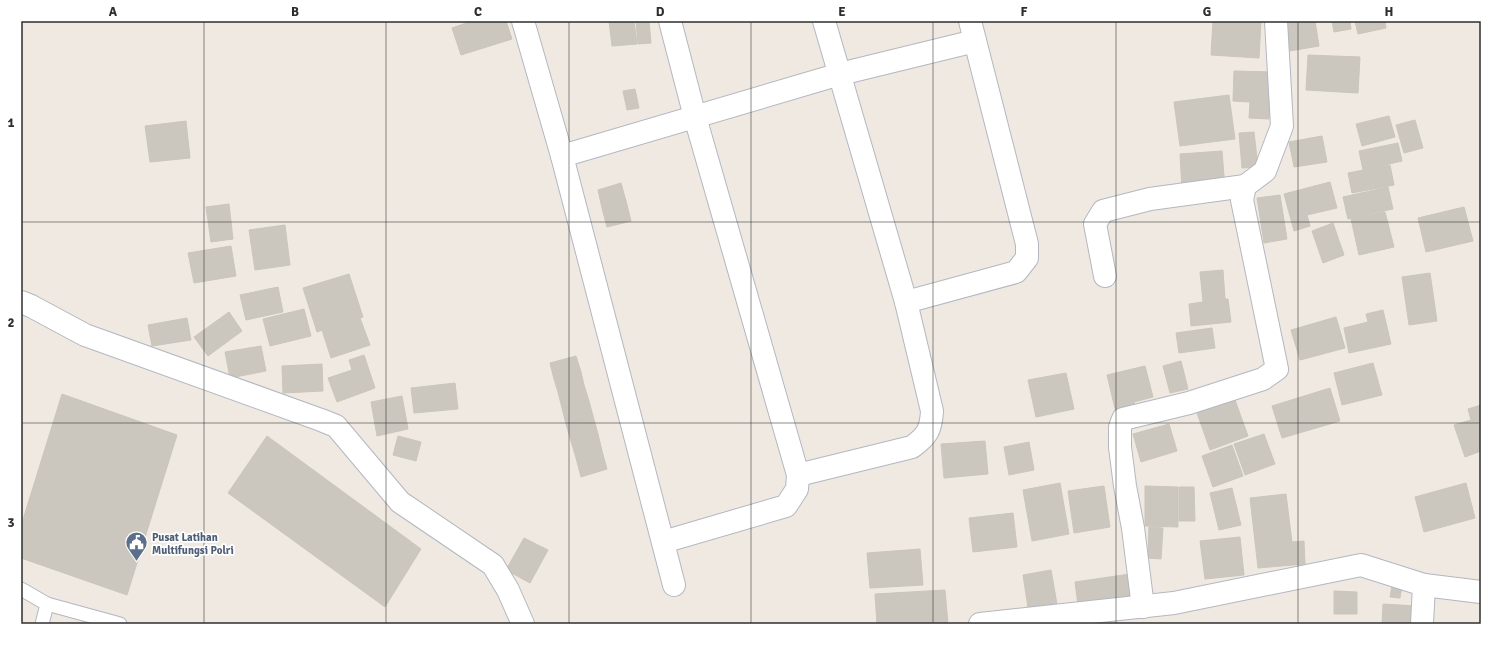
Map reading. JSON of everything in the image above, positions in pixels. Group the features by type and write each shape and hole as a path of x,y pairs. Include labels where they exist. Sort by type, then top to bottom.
{"street":[{"path":"523,21 562,156 674,585"},
{"path":"663,542 786,506 797,489 798,476 695,117 670,21"},
{"path":"798,476 912,447 922,439 931,425 932,411 906,302 824,21"},
{"path":"1105,276 1096,224 1103,211 1150,199 1245,186 1265,171 1282,126 1276,21"},
{"path":"562,156 840,74 973,31 1026,244 1027,258 1016,272 906,302"},
{"path":"1143,607 1133,528 1125,486 1120,447 1120,427 1123,419 1189,403 1262,379 1276,369 1242,200 1245,186"},
{"path":"21,302 85,336 336,426 400,502 493,565 508,590 523,624"},
{"path":"980,624 1174,603 1361,565 1424,585 1481,592"},
{"path":"1422,624 1424,585"}],"lane":[{"path":"21,589 47,604 120,624"},
{"path":"42,624 47,604"}],"building":[{"path":"472,21 506,21 512,39 461,55 452,28"},
{"path":"609,21 634,21 637,44 612,46"},
{"path":"636,21 649,21 651,43 638,44"},
{"path":"1213,21 1261,21 1259,58 1211,55"},
{"path":"1285,21 1315,21 1319,46 1290,51"},
{"path":"1332,21 1350,21 1351,29 1334,32"},
{"path":"1355,21 1385,21 1386,28 1358,34"},
{"path":"1308,55 1360,57 1358,93 1306,90"},
{"path":"1234,71 1274,72 1273,102 1269,102 1269,119 1249,118 1250,102 1233,101"},
{"path":"635,89 639,108 627,110 623,91"},
{"path":"1229,95 1235,139 1180,146 1174,102"},
{"path":"1389,116 1395,137 1362,146 1356,124"},
{"path":"1415,120 1423,148 1404,153 1396,125"},
{"path":"186,121 190,158 150,162 145,126"},
{"path":"1254,132 1258,167 1242,168 1239,133"},
{"path":"1322,136 1327,162 1294,167 1289,142"},
{"path":"1398,143 1402,161 1363,170 1359,151"},
{"path":"1222,151 1225,188 1182,190 1180,154"},
{"path":"1390,165 1394,185 1352,193 1348,173"},
{"path":"1330,182 1337,208 1307,215 1310,226 1294,231 1284,194"},
{"path":"621,183 626,201 602,208 598,190"},
{"path":"1388,187 1393,209 1348,219 1343,197"},
{"path":"1280,195 1287,239 1264,243 1257,198"},
{"path":"626,201 631,221 607,227 602,208"},
{"path":"229,204 233,239 211,242 206,207"},
{"path":"1464,207 1473,241 1426,252 1418,218"},
{"path":"1385,212 1394,247 1359,255 1351,219"},
{"path":"1333,223 1344,255 1323,263 1312,231"},
{"path":"285,225 290,265 255,270 249,230"},
{"path":"231,246 236,276 194,283 188,253"},
{"path":"1223,270 1225,299 1228,299 1231,322 1191,326 1189,304 1203,302 1200,272"},
{"path":"1430,273 1437,321 1409,325 1402,277"},
{"path":"349,274 363,317 360,318 370,345 331,358 322,330 317,332 303,288"},
{"path":"278,287 283,312 246,320 240,295"},
{"path":"304,309 311,336 270,346 263,319"},
{"path":"1383,310 1391,344 1349,353 1344,328 1368,322 1366,314"},
{"path":"229,312 242,331 208,356 194,337"},
{"path":"1336,317 1345,348 1300,360 1291,330"},
{"path":"187,318 191,340 152,346 148,325"},
{"path":"1212,328 1215,348 1179,353 1176,333"},
{"path":"261,346 266,371 230,378 225,352"},
{"path":"364,355 375,388 337,402 328,378 352,370 349,360"},
{"path":"576,356 581,372 554,379 550,363"},
{"path":"1181,361 1188,389 1170,393 1163,366"},
{"path":"1373,363 1382,395 1342,405 1334,373"},
{"path":"322,364 323,391 283,393 282,366"},
{"path":"1145,366 1153,397 1134,402 1137,412 1117,417 1107,375"},
{"path":"581,372 584,385 558,392 554,379"},
{"path":"1066,373 1074,409 1036,417 1028,380"},
{"path":"455,383 458,409 414,413 411,388"},
{"path":"584,385 589,401 562,408 558,392"},
{"path":"1330,388 1340,421 1282,438 1272,406"},
{"path":"62,394 177,435 127,595 21,558 21,526"},
{"path":"402,396 408,429 377,436 371,402"},
{"path":"1235,400 1248,436 1210,450 1197,413"},
{"path":"589,401 593,416 566,424 562,408"},
{"path":"1481,405 1481,451 1465,457 1454,425 1471,420 1468,409"},
{"path":"593,416 598,434 571,441 566,424"},
{"path":"1169,424 1177,451 1141,462 1133,434"},
{"path":"598,434 602,451 576,458 571,441"},
{"path":"1264,434 1275,464 1245,475 1234,444"},
{"path":"267,436 421,549 385,607 228,493"},
{"path":"398,436 421,442 416,461 393,455"},
{"path":"985,441 988,474 944,478 941,444"},
{"path":"1029,442 1034,470 1009,475 1004,447"},
{"path":"1232,445 1243,476 1213,487 1202,456"},
{"path":"602,451 607,469 581,477 576,458"},
{"path":"1060,483 1069,534 1032,541 1023,490"},
{"path":"1466,483 1475,518 1424,532 1415,497"},
{"path":"1104,486 1110,527 1074,533 1068,491"},
{"path":"1145,486 1178,487 1178,527 1145,526"},
{"path":"1179,487 1194,487 1195,521 1179,521"},
{"path":"1232,488 1241,525 1219,530 1210,493"},
{"path":"1286,494 1292,542 1304,541 1305,564 1258,568 1250,498"},
{"path":"1013,513 1017,547 973,552 969,518"},
{"path":"1149,527 1163,528 1161,559 1148,558"},
{"path":"1240,537 1244,575 1205,579 1200,541"},
{"path":"524,538 548,550 530,583 506,570"},
{"path":"920,549 923,585 870,588 867,553"},
{"path":"1051,570 1058,610 1029,614 1023,575"},
{"path":"1130,574 1135,605 1079,613 1075,582"},
{"path":"1392,585 1402,586 1400,598 1390,597"},
{"path":"945,590 948,624 877,624 875,594"},
{"path":"1334,591 1357,592 1357,614 1334,614"},
{"path":"1383,604 1416,606 1415,624 1382,624"}],"place":[{"name":"Pusat Latihan Multifungsi Polri","path":"137,562"}]}
